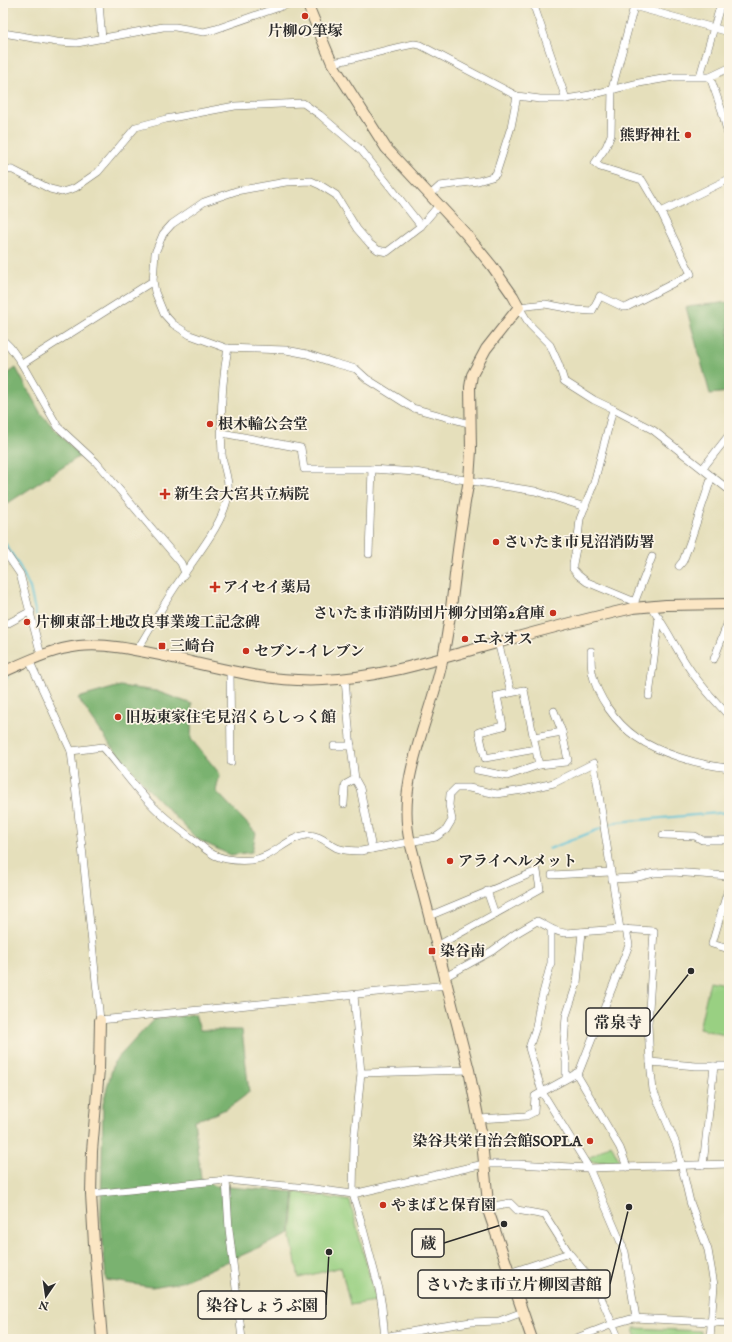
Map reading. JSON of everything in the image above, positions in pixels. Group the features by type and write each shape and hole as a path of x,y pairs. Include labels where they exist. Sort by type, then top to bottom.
{"street":[{"path":"99,3 102,39"},
{"path":"3,33 57,42 77,43 164,27 175,27 204,32 291,3"},
{"path":"307,3 332,63 386,148 465,233 492,266 513,296 518,307 530,325 550,345 564,381 594,400 653,430 729,490"},
{"path":"533,3 566,99"},
{"path":"622,3 635,5 729,32"},
{"path":"700,76 721,3"},
{"path":"532,1339 488,1206 479,1119 469,1070 406,828 405,814 410,774 443,658 469,480 471,424 470,387 475,368 486,349 518,307 545,304 577,310 592,310 600,296 623,307 627,307 691,274 661,212 642,180 600,167 595,163 606,147 611,135 612,89 635,5"},
{"path":"332,63 414,44 420,45 517,96 540,99 566,99 590,96 612,89 674,77 710,77 729,68"},
{"path":"710,77 722,111 729,139"},
{"path":"430,195 440,186 478,181 492,177 496,174 511,127 517,96"},
{"path":"3,169 13,170 50,189 62,192 75,188 98,172 136,127 166,119 235,106 303,103 320,115 362,151 421,226"},
{"path":"661,212 729,179"},
{"path":"439,205 421,226 386,252 378,250 370,244 357,229 336,195 311,181 286,182 236,191 204,202 172,224 163,234 155,253 153,281 160,307 164,314 181,331 228,348 286,350 308,354 356,369 372,382 413,408 471,424"},
{"path":"22,364 153,281"},
{"path":"3,340 22,364 58,427 107,474 181,563 185,573"},
{"path":"137,650 210,535 225,508 228,483 222,455 221,399 222,379 228,348"},
{"path":"613,409 594,483 580,519 573,569 587,582 634,605"},
{"path":"222,433 301,448 304,469 372,469 415,472 535,491 585,507"},
{"path":"702,468 729,435"},
{"path":"369,554 372,469"},
{"path":"679,566 683,561 690,542 712,476"},
{"path":"3,549 20,574 31,611 41,655"},
{"path":"634,605 652,557"},
{"path":"3,672 41,655 78,646 97,645 137,650 256,676 299,680 345,679 388,672 443,658 634,605 729,604"},
{"path":"650,606 659,618 691,671 710,696 729,716"},
{"path":"3,626 31,611"},
{"path":"649,696 659,618"},
{"path":"714,659 729,620"},
{"path":"498,642 511,692"},
{"path":"591,651 592,673 596,685 608,707 630,733 666,753 707,765 729,768"},
{"path":"29,660 71,751 82,848 100,1020 99,1069 92,1151 91,1194 102,1339"},
{"path":"230,671 231,762"},
{"path":"345,679 350,746 355,779 360,788 372,849"},
{"path":"536,749 485,758 479,732 503,726 497,696 524,690 540,765"},
{"path":"477,770 507,776 540,765 566,762 568,760 562,732 554,711"},
{"path":"534,737 562,732"},
{"path":"334,746 350,746"},
{"path":"71,751 103,747 150,803 186,835 213,854 230,859 243,860 263,858 289,842 301,836 308,835 321,838 339,848 350,851 361,851 436,837 446,830 452,820 449,805 450,794 456,788 469,788 496,794 523,790 554,783 594,763 610,872 623,929 629,945 578,1072 535,1096 534,1112 526,1116 479,1119"},
{"path":"344,804 346,784 355,779"},
{"path":"663,836 696,836 702,840 729,840"},
{"path":"429,916 537,871 540,889 437,946"},
{"path":"552,875 610,872"},
{"path":"612,880 634,878 654,873 673,872 729,876"},
{"path":"729,886 712,944 729,949"},
{"path":"487,891 495,914"},
{"path":"100,1020 354,994 446,981 515,934 537,921 545,924 557,932 565,933 623,929 654,931 648,1004 650,1062 653,1090 677,1146 690,1202 708,1250 714,1285 710,1322 710,1339"},
{"path":"551,929 551,963 539,1008 536,1027 528,1048 542,1092 589,1168 625,1252 636,1318"},
{"path":"566,1078 564,1045 566,1016 577,983 582,932"},
{"path":"354,994 361,1073 354,1141 353,1194 362,1221 375,1273 382,1307 384,1338"},
{"path":"650,1062 696,1066 729,1066"},
{"path":"703,1165 714,1066"},
{"path":"361,1073 469,1070"},
{"path":"576,1073 620,1148 627,1167"},
{"path":"91,1194 226,1180 353,1194 484,1164 518,1164 589,1168 729,1164"},
{"path":"226,1180 229,1230 242,1339"},
{"path":"488,1206 510,1203 517,1210 545,1215 569,1253 595,1284 619,1339"},
{"path":"509,1273 569,1253"},
{"path":"362,1339 384,1338 431,1328 471,1322 499,1320 523,1312"},
{"path":"574,1339 613,1324 636,1318 729,1323"}],"green space":[{"path":"729,302 729,392 710,394 686,307"},
{"path":"16,368 41,414 80,456 5,505 3,503 3,377"},
{"path":"120,686 156,691 192,704 191,739 220,774 216,791 256,833 252,852 230,855 197,839 149,790 108,742 78,698"},
{"path":"710,981 729,985 729,1036 699,1029"},
{"path":"195,1014 200,1030 242,1030 249,1092 224,1110 194,1120 201,1178 215,1186 294,1192 290,1234 181,1282 152,1287 106,1280 101,1218 103,1103 114,1062 153,1020"},
{"path":"611,1144 620,1162 589,1162 587,1159"},
{"path":"295,1192 350,1201 376,1301 350,1305 341,1267 299,1278 291,1238"},
{"path":"634,1328 701,1331 701,1339 637,1339"}],"waterway":[{"path":"3,540 20,567 30,588 36,615"},
{"path":"3,680 8,677"},
{"path":"606,826 617,822 729,812"},
{"path":"549,849 602,828"}],"place":[{"name":"片柳の筆塚","path":"305,16"},
{"name":"熊野神社","path":"688,135"},
{"name":"根木輪公会堂","path":"210,424"},
{"name":"新生会大宮共立病院","path":"165,494"},
{"name":"さいたま市見沼消防署","path":"496,542"},
{"name":"アイセイ薬局","path":"215,587"},
{"name":"さいたま市消防団片柳分団第2倉庫","path":"553,613"},
{"name":"片柳東部土地改良事業竣工記念碑","path":"27,622"},
{"name":"エネオス","path":"465,639"},
{"name":"三崎台","path":"162,646"},
{"name":"セブン-イレブン","path":"246,651"},
{"name":"旧坂東家住宅見沼くらしっく館","path":"118,717"},
{"name":"アライヘルメット","path":"450,861"},
{"name":"染谷南","path":"432,951"},
{"name":"常泉寺","path":"691,971"},
{"name":"染谷共栄自治会館SOPLA","path":"590,1141"},
{"name":"やまばと保育園","path":"383,1205"},
{"name":"さいたま市立片柳図書館","path":"629,1207"},
{"name":"蔵","path":"504,1224"},
{"name":"染谷しょうぶ園","path":"329,1252"}]}
